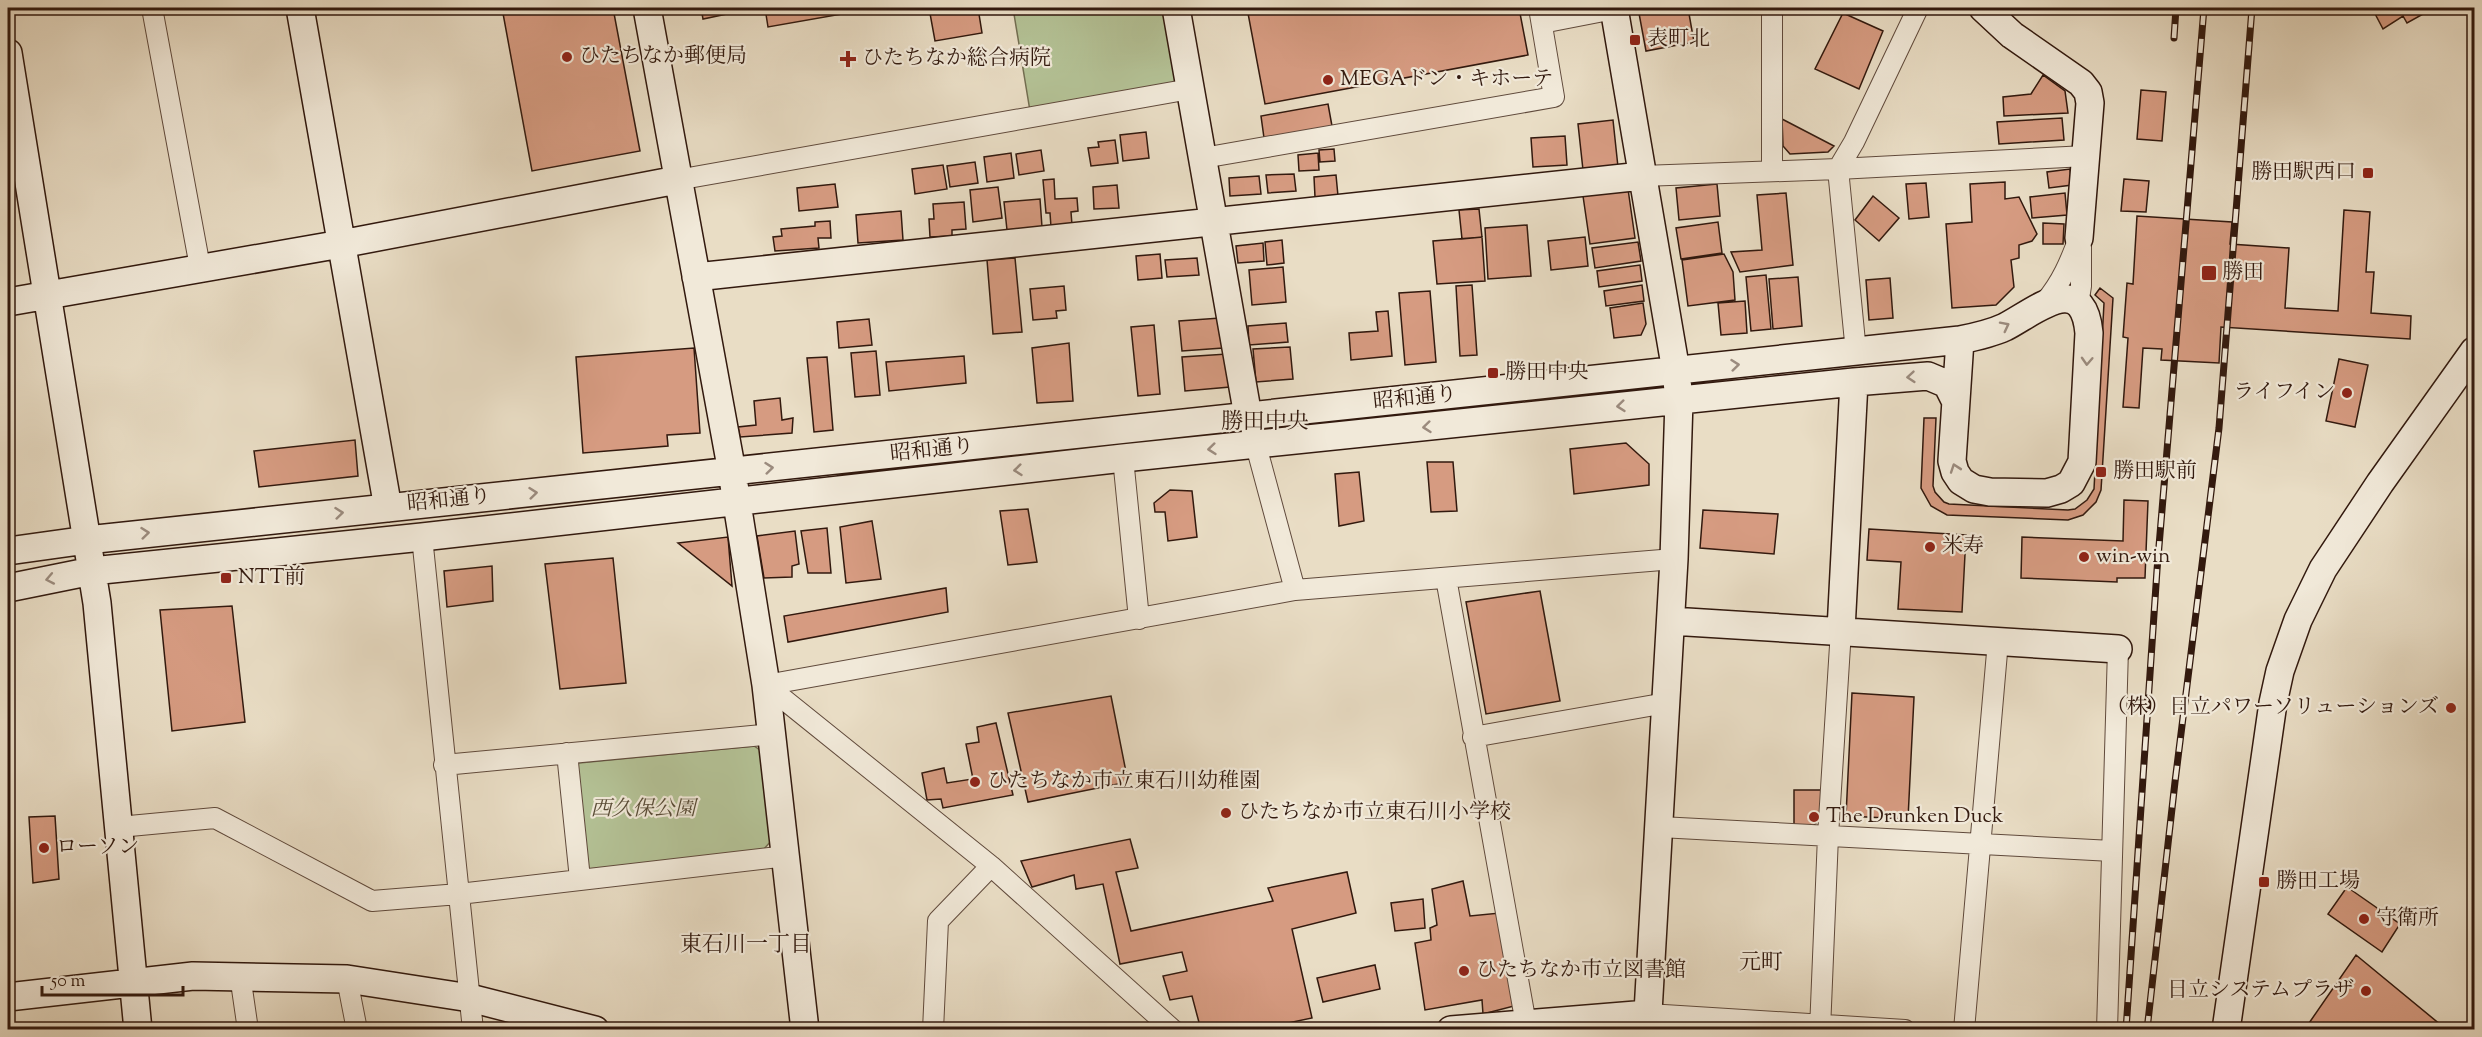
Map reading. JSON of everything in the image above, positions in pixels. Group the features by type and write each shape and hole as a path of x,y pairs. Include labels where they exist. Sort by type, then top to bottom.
{"street":[{"path":"152,8 200,267"},
{"path":"300,8 388,508"},
{"path":"647,8 732,472 766,685 805,1029"},
{"path":"1176,8 1248,416 1295,590"},
{"path":"1203,158 1554,97 1540,15 1614,8 1679,400 1671,621 1648,1022"},
{"path":"1772,8 1772,170"},
{"path":"1856,352 1838,169 1854,142 1918,8"},
{"path":"1983,8 2012,35 2068,72 2088,92 2086,156 2079,238 2058,288 2045,302"},
{"path":"8,53 98,603 138,1029"},
{"path":"8,302 341,244 677,180 1190,89"},
{"path":"696,277 1642,176 1838,169 2086,156"},
{"path":"2078,305 2082,253 2079,238"},
{"path":"1960,340 1954,400 1952,461 1961,481 1974,489 2010,492 2047,493 2061,489 2071,483 2082,462 2089,333 2085,313 2078,305 2061,298 2045,302"},
{"name":"昭和通り","path":"8,551 87,540 1960,340 1993,332 2045,302"},
{"path":"2226,1029 2273,703 2280,671 2323,569 2380,483 2475,351"},
{"name":"昭和通り","path":"8,588 92,571 422,537 1123,458 1854,382 1929,376 1947,384 1954,400"},
{"path":"1820,1027 1828,836 1854,382"},
{"path":"1123,458 1139,619"},
{"path":"422,537 473,1029"},
{"path":"766,685 1295,590 1674,559"},
{"path":"1446,578 1473,737 1533,1027"},
{"path":"1671,621 2118,649 2107,1029"},
{"path":"1964,1029 1998,640"},
{"path":"766,685 991,866 1173,1029"},
{"path":"1473,737 1666,703"},
{"path":"444,765 773,734"},
{"path":"567,753 580,879"},
{"path":"119,827 215,818 372,901 459,894 787,856"},
{"path":"1660,827 1981,846 2112,851"},
{"path":"933,1029 938,921 991,866"},
{"path":"240,975 248,1029"},
{"path":"8,997 193,976 240,975 347,979 470,998 595,1029"},
{"path":"347,979 357,1029"},
{"path":"1451,1029 1648,1022 1905,1029"}],"green space":[{"path":"1013,8 1164,8 1177,79 1174,89 1030,111"},
{"name":"西久保公園","path":"754,746 763,752 772,840 763,850 589,870 574,770 579,763"}],"building":[{"path":"502,8 613,8 640,151 532,171"},
{"path":"701,8 745,8 746,10 703,19"},
{"path":"765,8 876,8 768,27"},
{"path":"929,8 978,8 982,33 935,41"},
{"name":"MEGAドン・キホーテ","path":"1247,8 1519,8 1528,55 1265,104"},
{"path":"1638,8 1688,8 1694,42 1646,51"},
{"path":"2372,8 2434,8 2407,23 2403,16 2383,29"},
{"path":"1843,13 1883,31 1859,89 1815,69"},
{"path":"2043,75 2065,91 2068,113 2004,116 2003,97 2031,94"},
{"path":"2141,90 2166,92 2162,141 2137,139"},
{"path":"1328,104 1332,126 1264,138 1261,116"},
{"path":"2062,118 2064,140 1999,144 1997,122"},
{"path":"1782,119 1834,146 1828,152 1790,154 1783,146"},
{"path":"1613,120 1618,167 1583,170 1578,124"},
{"path":"1146,132 1149,158 1123,161 1120,135"},
{"path":"1565,136 1567,165 1533,167 1531,138"},
{"path":"1115,140 1118,163 1091,166 1088,148 1099,147 1098,142"},
{"path":"1334,149 1335,161 1320,162 1319,150"},
{"path":"1041,150 1044,171 1019,175 1016,154"},
{"path":"1011,153 1014,178 987,182 984,157"},
{"path":"1318,153 1319,170 1299,171 1298,155"},
{"path":"975,162 978,183 950,187 947,166"},
{"path":"943,165 947,189 915,194 912,169"},
{"path":"2070,169 2072,185 2049,188 2047,172"},
{"path":"1294,174 1296,191 1268,193 1266,175"},
{"path":"1336,175 1338,196 1315,197 1314,177"},
{"path":"1259,176 1261,194 1230,196 1229,178"},
{"path":"1054,179 1055,199 1077,198 1078,211 1071,212 1072,225 1051,227 1050,213 1046,213 1043,180"},
{"path":"2124,179 2149,181 2146,212 2121,211"},
{"path":"2005,182 2005,199 2019,197 2037,234 2032,241 2019,245 2019,258 2011,260 2014,287 1996,305 1952,308 1946,224 1972,222 1970,184"},
{"path":"1926,183 1929,217 1909,219 1906,184"},
{"path":"835,184 838,207 799,211 797,188"},
{"path":"1717,184 1720,216 1679,220 1676,188"},
{"path":"1117,185 1119,208 1094,209 1093,187"},
{"path":"998,187 1002,218 973,222 970,190"},
{"path":"1628,189 1635,238 1590,244 1583,196"},
{"path":"1786,193 1793,265 1740,272 1731,252 1762,250 1757,195"},
{"path":"2065,193 2067,215 2032,218 2030,197"},
{"path":"1873,196 1899,218 1879,241 1855,220"},
{"path":"1040,199 1042,227 1007,230 1004,202"},
{"path":"964,202 966,229 952,230 952,236 930,237 929,219 934,219 933,204"},
{"path":"1479,209 1482,237 1462,239 1459,210"},
{"path":"2344,210 2370,212 2366,272 2374,272 2371,313 2411,316 2410,339 2221,327 2219,363 2161,360 2162,349 2143,348 2139,408 2123,407 2128,338 2123,337 2127,283 2133,284 2137,216 2232,222 2230,244 2289,248 2285,308 2338,311"},
{"path":"901,211 903,240 858,243 856,215"},
{"path":"830,221 831,238 818,238 819,248 775,251 773,237 782,236 781,229 815,226 815,222"},
{"path":"1718,222 1722,253 1681,259 1676,228"},
{"path":"2043,223 2064,224 2063,244 2043,244"},
{"path":"1527,225 1531,276 1488,279 1485,228"},
{"path":"1482,237 1485,281 1437,284 1433,241"},
{"path":"1585,237 1588,266 1551,270 1548,241"},
{"path":"1282,240 1284,263 1267,265 1265,242"},
{"path":"1638,242 1641,261 1595,268 1592,248"},
{"path":"1263,243 1264,261 1238,263 1236,246"},
{"path":"1160,254 1162,278 1138,280 1136,256"},
{"path":"1724,254 1733,272 1735,300 1688,306 1682,260"},
{"path":"1015,258 1022,332 993,334 987,260"},
{"path":"1197,258 1199,275 1167,277 1165,260"},
{"path":"1640,265 1642,281 1599,287 1597,271"},
{"path":"1283,267 1286,302 1252,305 1249,270"},
{"path":"1766,275 1771,329 1751,331 1746,277"},
{"path":"1798,277 1802,326 1773,329 1769,279"},
{"path":"1890,278 1893,318 1869,320 1866,280"},
{"path":"1472,285 1477,355 1460,356 1456,286"},
{"path":"1642,285 1644,301 1606,306 1604,291"},
{"path":"1064,286 1066,310 1056,311 1057,318 1033,320 1030,289"},
{"path":"2100,288 2113,298 2101,490 2096,502 2083,515 2068,520 1947,515 1931,506 1921,488 1924,418 1936,418 1933,486 1944,502 2068,510 2075,509 2087,500 2094,489 2104,303 2095,295"},
{"path":"1430,291 1436,362 1405,365 1399,293"},
{"path":"1745,301 1747,333 1721,335 1718,303"},
{"path":"1643,303 1646,324 1641,335 1614,338 1610,308"},
{"path":"1388,311 1392,356 1351,360 1349,333 1378,331 1376,312"},
{"path":"1220,318 1223,348 1182,351 1179,321"},
{"path":"869,319 872,345 839,348 837,322"},
{"path":"1286,323 1288,342 1249,345 1248,326"},
{"path":"1154,325 1160,394 1138,396 1131,327"},
{"path":"1069,343 1073,401 1037,403 1032,348"},
{"path":"1290,347 1293,379 1256,382 1253,349"},
{"path":"694,348 700,433 667,435 668,446 583,453 576,357"},
{"path":"876,351 880,395 855,397 851,353"},
{"path":"1227,354 1230,387 1185,391 1182,357"},
{"path":"964,356 966,383 889,391 886,362"},
{"path":"827,357 833,430 814,432 807,358"},
{"name":"ライフイン","path":"2339,359 2368,365 2355,427 2326,421"},
{"path":"780,398 782,420 793,418 792,433 740,437 738,427 756,425 754,401"},
{"path":"355,440 358,476 259,487 254,451"},
{"path":"1626,443 1649,464 1649,485 1574,494 1570,449"},
{"path":"1427,462 1453,462 1457,511 1431,512"},
{"path":"1359,472 1364,521 1339,526 1335,474"},
{"path":"1170,490 1192,491 1197,537 1168,541 1165,512 1155,512 1154,503"},
{"name":"win-win","path":"2124,500 2148,501 2145,578 2117,578 2117,582 2021,578 2022,537 2123,541"},
{"path":"1028,509 1037,562 1008,565 1000,511"},
{"path":"1703,510 1778,514 1774,554 1700,548"},
{"path":"872,521 881,579 846,583 840,527"},
{"path":"827,528 831,573 808,573 801,531"},
{"path":"1869,529 1966,535 1962,612 1898,609 1901,562 1867,560"},
{"path":"795,531 799,564 792,566 792,577 764,578 757,536"},
{"path":"728,537 732,586 678,543"},
{"path":"613,558 626,683 560,689 545,564"},
{"path":"492,566 493,601 447,607 444,571"},
{"path":"946,588 948,612 788,642 784,616"},
{"path":"1540,591 1560,701 1486,714 1466,602"},
{"path":"232,606 245,722 172,731 160,610"},
{"path":"1852,693 1914,697 1908,819 1846,816"},
{"path":"1111,696 1128,782 1028,802 1008,713"},
{"path":"996,723 1013,795 943,808 941,799 927,800 922,773 944,768 947,783 973,779 966,744 979,742 977,727"},
{"path":"1794,790 1823,790 1822,817 1813,826 1794,825"},
{"name":"ローソン","path":"55,816 59,879 33,883 29,817"},
{"path":"1130,839 1138,868 1116,872 1131,931 1273,901 1268,888 1347,872 1356,913 1292,929 1312,1018 1255,1030 1201,1030 1192,996 1170,1000 1163,976 1187,971 1182,952 1120,964 1103,884 1076,889 1074,875 1032,887 1021,861"},
{"name":"ひたちなか市立図書館","path":"1463,881 1470,916 1500,913 1514,1006 1483,1014 1482,1000 1425,1010 1415,943 1431,940 1430,928 1437,925 1432,889"},
{"name":"守衛所","path":"2347,887 2400,924 2382,952 2328,914"},
{"path":"1423,899 1425,928 1395,931 1391,903"},
{"name":"日立システムプラザ","path":"2356,955 2447,1030 2307,1030 2307,1026"},
{"path":"1375,965 1380,989 1323,1002 1317,978"}],"railway":[{"path":"2174,38 2176,8"},
{"path":"2126,1030 2157,570 2204,8"},
{"path":"2147,1030 2219,428 2252,8"}],"place":[{"name":"表町北","path":"1635,40"},
{"name":"ひたちなか郵便局","path":"567,57"},
{"name":"ひたちなか総合病院","path":"848,59"},
{"name":"MEGAドン・キホーテ","path":"1328,80"},
{"name":"勝田駅西口","path":"2368,173"},
{"name":"勝田","path":"2209,273"},
{"name":"勝田中央","path":"1493,373"},
{"name":"ライフイン","path":"2347,393"},
{"name":"勝田駅前","path":"2101,472"},
{"name":"米寿","path":"1930,547"},
{"name":"win-win","path":"2084,557"},
{"name":"NTT前","path":"226,578"},
{"name":"（株）日立パワーソリューションズ","path":"2451,708"},
{"name":"ひたちなか市立東石川幼稚園","path":"975,782"},
{"name":"ひたちなか市立東石川小学校","path":"1226,813"},
{"name":"The Drunken Duck","path":"1814,817"},
{"name":"ローソン","path":"44,848"},
{"name":"勝田工場","path":"2264,882"},
{"name":"守衛所","path":"2364,919"},
{"name":"ひたちなか市立図書館","path":"1464,971"},
{"name":"日立システムプラザ","path":"2366,991"}],"district":[{"name":"勝田中央","path":"1265,423"},
{"name":"東石川一丁目","path":"746,946"},
{"name":"元町","path":"1761,964"}]}
